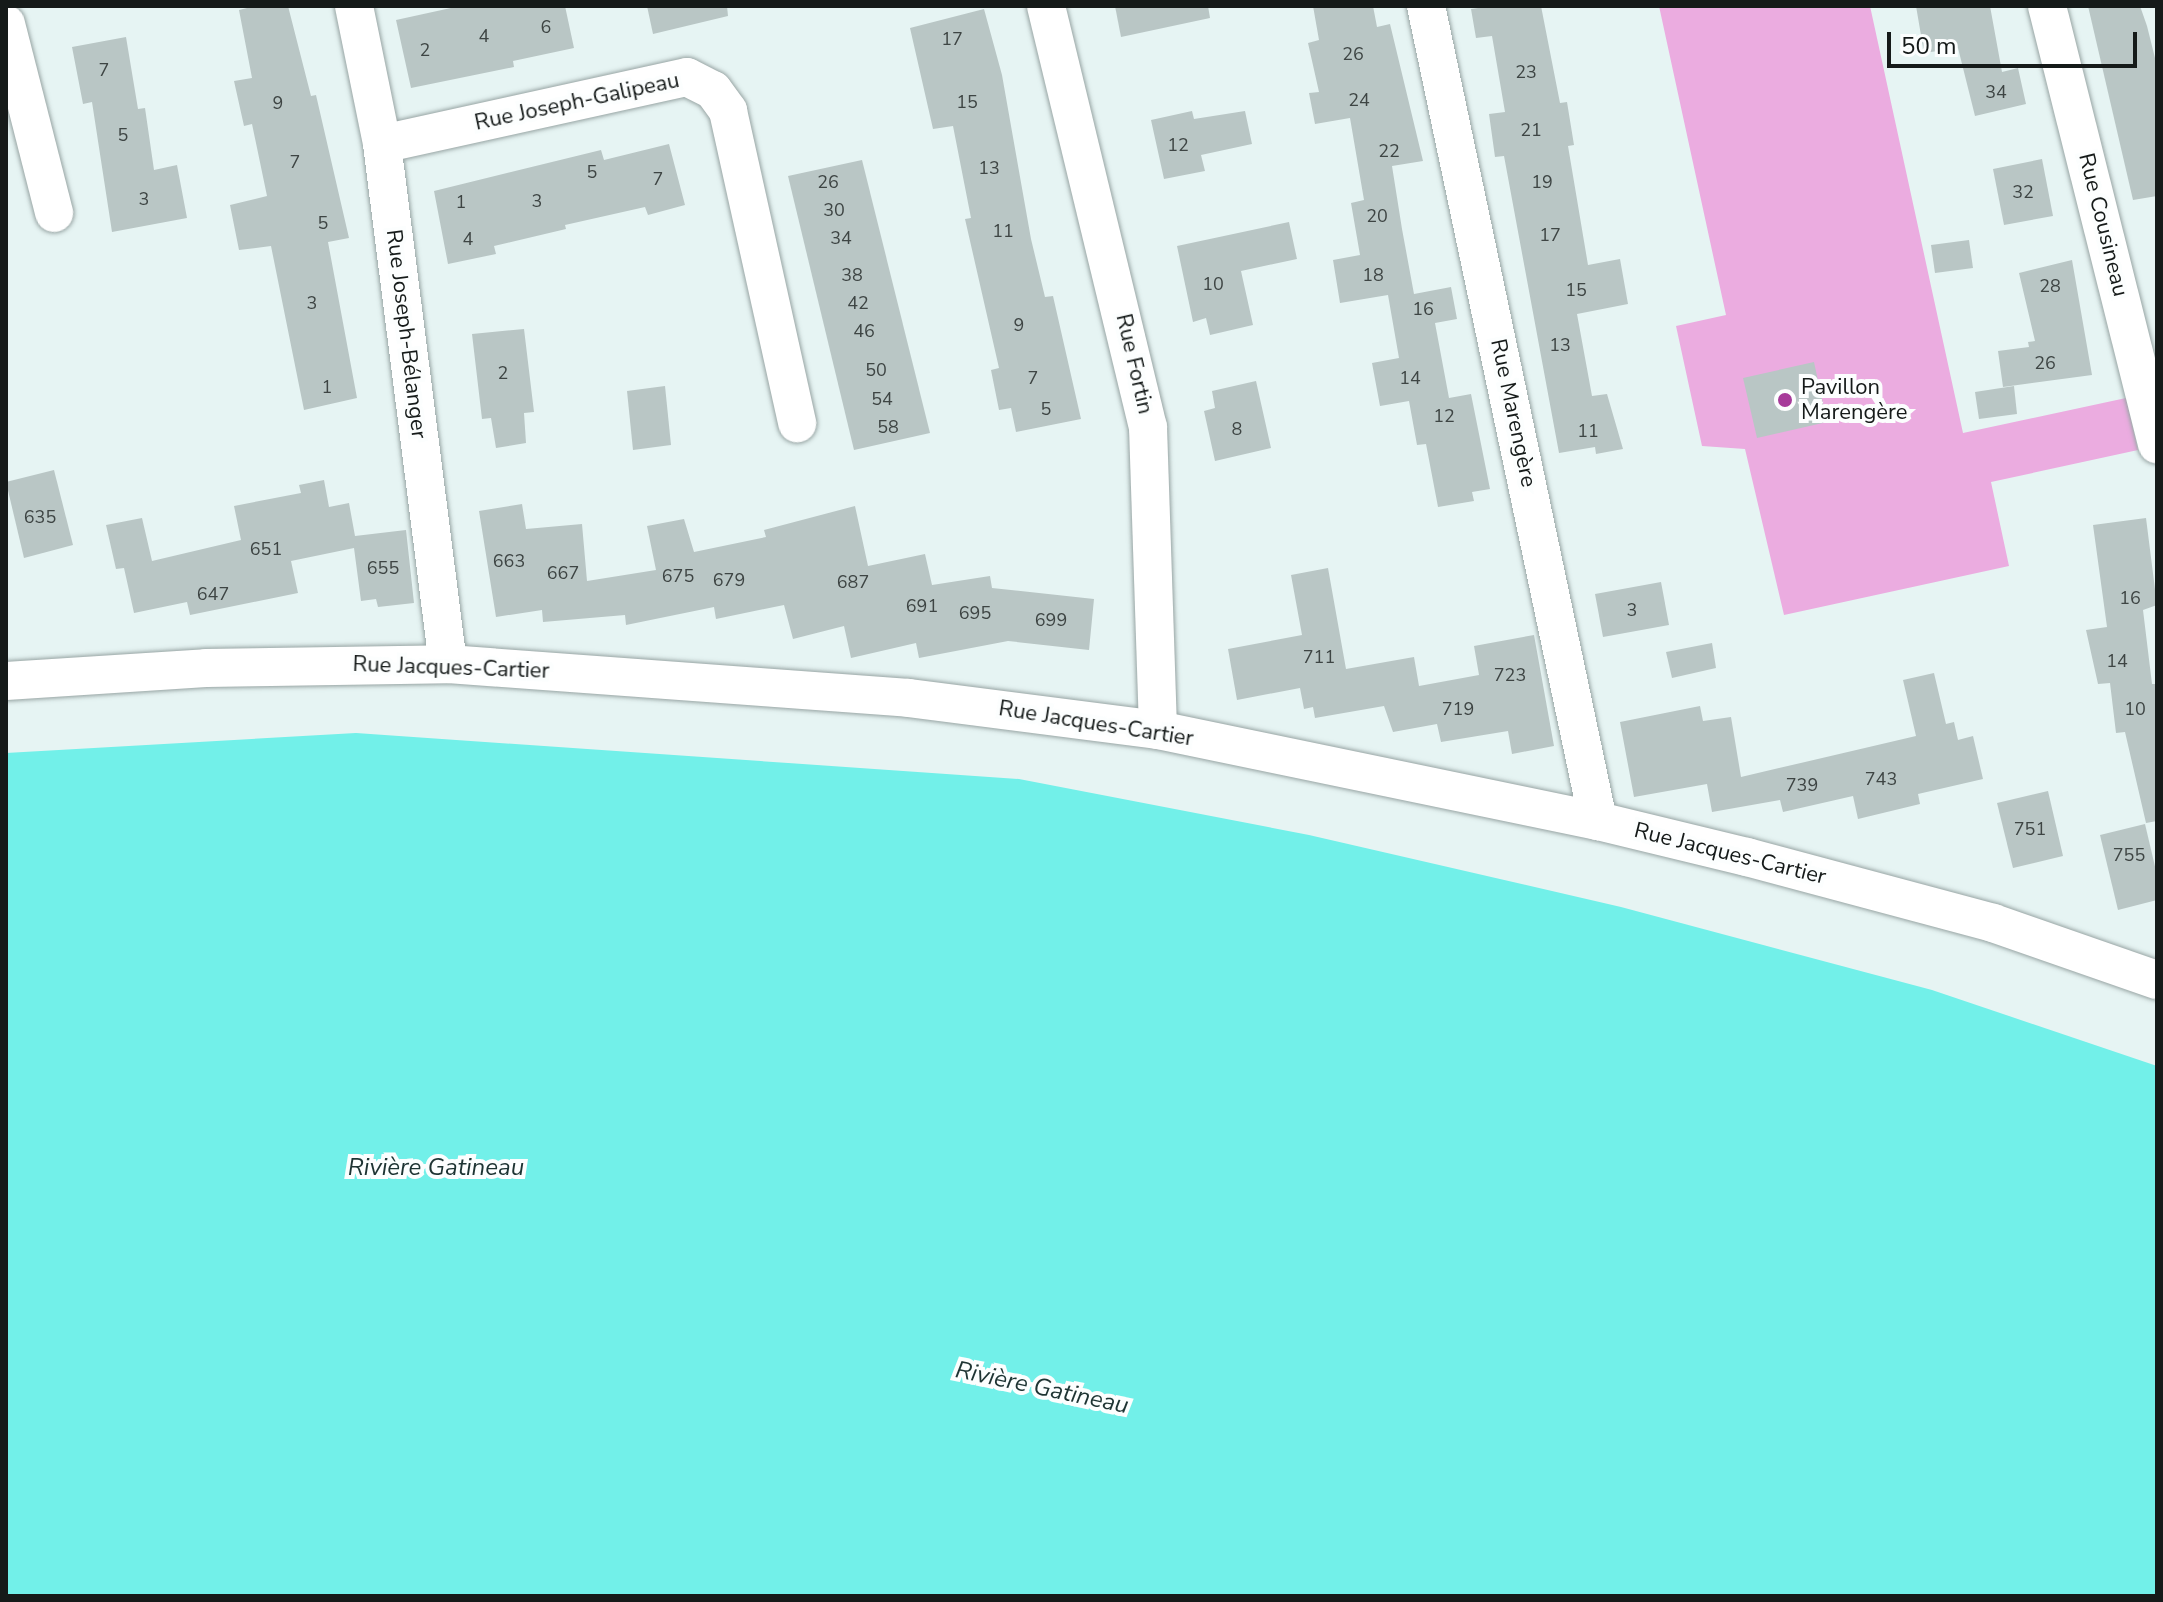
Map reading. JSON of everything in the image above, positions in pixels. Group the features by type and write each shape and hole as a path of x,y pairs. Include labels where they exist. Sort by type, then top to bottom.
{"street":[{"name":"Rue Joseph-Bélanger","path":"354,6 382,144 448,664"},
{"name":"Rue Fortin","path":"1046,6 1148,427 1158,730"},
{"name":"Rue Marengère","path":"1426,6 1598,821"},
{"name":"Rue Cousineau","path":"2047,6 2157,444"},
{"path":"6,24 54,213"},
{"name":"Rue Joseph-Galipeau","path":"382,144 687,77 713,90 728,111 797,423"},
{"name":"Rue Jacques-Cartier","path":"6,681 206,668 448,664 909,698 1158,730 1598,821 1905,898 2157,980"}],"shaded area":[{"path":"1659,6 1870,6 1963,433 2126,398 2138,450 1991,482 2009,566 1784,615 1745,449 1702,446 1676,326 1726,315"}],"water":[{"name":"Rivière Gatineau","path":"356,733 1019,779 1309,835 1621,907 1932,990 2157,1066 2157,1596 6,1596 6,753"}],"building":[{"path":"255,6 288,6 311,96 316,95 349,238 328,242 357,398 304,410 271,246 239,250 230,205 267,196 252,124 244,126 234,81 252,78 239,10"},
{"path":"460,6 565,6 574,48 513,61 514,67 411,88 396,20"},
{"path":"647,6 727,6 728,16 653,34"},
{"path":"1115,6 1208,6 1210,18 1121,37"},
{"path":"1313,6 1373,6 1377,27 1390,24 1423,161 1392,166 1402,229 1414,294 1451,287 1457,319 1435,323 1449,398 1471,394 1490,489 1472,492 1474,501 1438,507 1426,444 1417,445 1409,401 1380,406 1372,363 1399,358 1388,295 1340,303 1333,260 1360,255 1351,203 1364,200 1350,118 1315,124 1309,93 1319,92 1308,43 1319,40"},
{"path":"1541,6 1560,103 1567,102 1574,145 1568,146 1588,265 1620,259 1628,304 1577,314 1592,396 1607,394 1623,449 1596,454 1595,447 1559,453 1504,156 1495,157 1489,114 1505,112 1492,36 1476,38 1471,9"},
{"path":"1916,6 1990,6 2002,72 2018,68 2026,104 1975,116 1958,48 1924,53"},
{"path":"2088,6 2140,6 2157,66 2157,196 2133,200"},
{"path":"984,9 1002,75 1031,239 1045,297 1053,296 1081,419 1016,432 1011,408 999,410 991,370 999,368 965,219 971,218 953,126 933,129 910,28"},
{"path":"126,37 138,109 145,108 154,170 177,165 187,218 112,232 92,102 83,104 72,47"},
{"path":"1192,111 1194,119 1245,111 1252,144 1201,155 1205,171 1164,179 1151,120"},
{"path":"669,144 685,205 648,215 645,207 565,225 566,229 494,246 496,254 448,264 434,191 601,150 604,160"},
{"path":"2042,159 2053,216 2004,225 1993,169"},
{"path":"862,160 930,433 854,450 788,176"},
{"path":"1289,222 1297,259 1241,271 1253,325 1210,335 1206,318 1193,322 1177,246"},
{"path":"1969,240 1973,268 1935,273 1931,245"},
{"path":"2072,260 2092,375 2003,387 1998,351 2029,347 2028,342 2035,341 2019,273"},
{"path":"524,329 534,412 524,413 526,443 496,448 491,418 482,419 472,334"},
{"name":"Pavillon Marengère","path":"1814,362 1827,422 1757,438 1743,378"},
{"path":"1256,381 1271,448 1215,461 1204,411 1215,408 1212,391"},
{"path":"665,386 671,445 633,450 627,391"},
{"path":"2014,386 2017,414 1979,419 1975,392"},
{"path":"54,470 73,545 24,558 6,482"},
{"path":"324,480 329,507 349,503 355,536 406,530 414,603 378,607 376,599 361,601 354,548 291,561 298,593 190,615 187,602 134,613 124,568 116,569 106,525 142,518 152,561 241,540 234,506 301,493 299,485"},
{"path":"522,504 526,529 582,524 587,581 656,570 647,526 684,519 694,552 766,537 764,530 855,506 868,566 925,554 932,585 990,576 992,588 1094,599 1089,650 1008,641 919,658 916,643 851,658 844,626 793,639 784,605 716,619 714,607 626,625 625,615 543,622 542,610 496,617 479,511"},
{"path":"2146,518 2157,605 2143,610 2152,684 2157,684 2157,821 2146,823 2125,732 2116,733 2110,683 2098,684 2086,630 2107,627 2093,525"},
{"path":"1328,568 1346,669 1414,657 1419,686 1479,675 1474,646 1534,635 1554,746 1512,754 1508,731 1441,742 1437,724 1393,732 1384,706 1315,718 1313,707 1304,709 1300,688 1237,700 1228,649 1302,635 1291,575"},
{"path":"1661,582 1669,625 1603,637 1595,594"},
{"path":"1712,643 1716,668 1672,678 1666,652"},
{"path":"1934,673 1946,724 1954,722 1958,740 1973,736 1983,779 1918,794 1920,804 1858,819 1853,796 1783,812 1780,800 1712,812 1707,784 1634,797 1620,722 1700,706 1703,721 1731,717 1741,777 1916,736 1903,680"},
{"path":"2048,791 2063,856 2013,868 1997,803"},
{"path":"2145,824 2157,875 2157,900 2118,910 2100,835"}],"place":[{"name":"Pavillon Marengère","path":"1785,400"}]}
